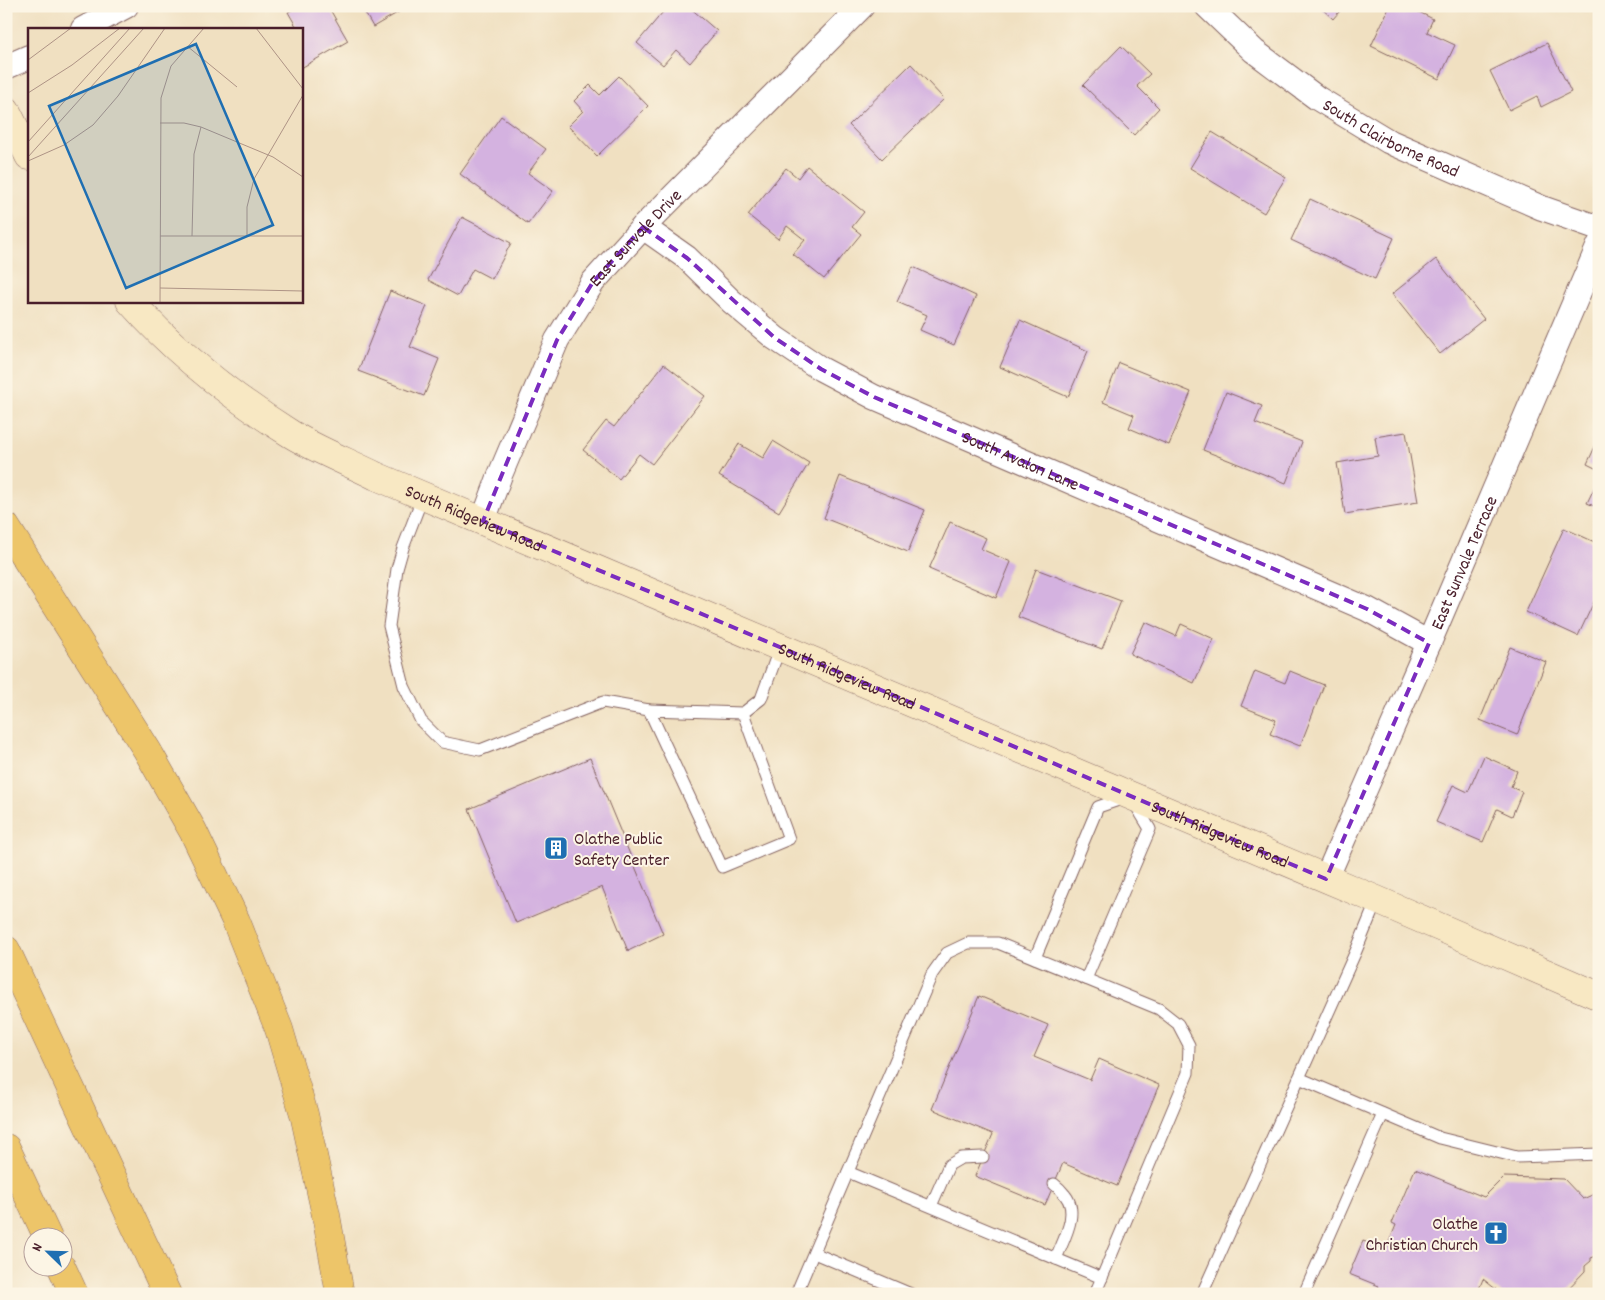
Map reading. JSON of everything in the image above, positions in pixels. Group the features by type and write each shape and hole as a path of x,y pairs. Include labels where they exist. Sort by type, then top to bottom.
{"highway":[{"path":"6,526 147,750 193,831 236,921 279,1028 304,1114 326,1215 340,1294"},
{"path":"6,950 166,1294"},
{"path":"6,1148 43,1228"},
{"path":"67,1278 74,1294"}],"main road":[{"path":"6,110 28,154"},
{"name":"South Ridgeview Road","path":"131,302 151,325 214,381 292,434 376,476 1599,996"}],"street":[{"path":"85,28 126,6"},
{"name":"East Sunvale Drive","path":"483,521 500,475 557,340 593,282 643,227 862,6"},
{"name":"South Clairborne Road","path":"1208,6 1254,51 1317,98 1388,141 1542,208 1599,228"},
{"path":"6,68 28,57"},
{"name":"South Avalon Lane","path":"643,227 687,258 775,338 821,369 874,397 1367,609 1429,643"},
{"name":"East Sunvale Terrace","path":"1326,879 1599,245"}],"lane":[{"path":"423,496 397,569 389,626 404,686 421,721 442,742 480,750 603,702 649,710 743,713 761,699 780,647"},
{"path":"649,710 722,867 789,839 743,713"},
{"path":"1035,958 1098,807 1130,796 1150,829 1086,979"},
{"path":"1202,1294 1377,900"},
{"path":"796,1294 932,974 947,953 968,944 998,943 1159,1009 1178,1024 1189,1045 1188,1073 1095,1294"},
{"path":"1299,1078 1440,1138 1517,1157 1599,1154"},
{"path":"1304,1294 1382,1114"},
{"path":"931,1206 949,1165 961,1158 983,1157"},
{"path":"848,1172 1102,1278"},
{"path":"1054,1184 1066,1196 1071,1209 1070,1224 1056,1259"},
{"path":"814,1253 911,1294"}],"highlighted area":[{"path":"643,227 687,258 775,338 821,369 874,397 1367,609 1429,643 1326,879 483,521 557,340 593,282"}],"building":[{"path":"299,6 328,6 348,41 302,67 302,28 293,28 296,26 288,12"},
{"path":"361,6 409,6 373,27"},
{"path":"668,6 688,6 717,31 690,63 676,50 663,65 637,43"},
{"path":"1319,6 1344,6 1333,19"},
{"path":"1390,6 1407,6 1433,19 1427,32 1455,45 1439,79 1371,46"},
{"path":"1547,43 1571,92 1541,107 1537,96 1509,110 1490,71"},
{"path":"1121,46 1150,74 1137,86 1159,108 1134,135 1083,85"},
{"path":"911,64 944,99 882,159 849,125"},
{"path":"619,76 648,106 597,156 568,126 583,111 574,101 590,85 600,95"},
{"path":"501,116 546,149 528,173 553,191 528,224 460,174"},
{"path":"1212,132 1286,177 1264,213 1190,168"},
{"path":"807,166 864,212 852,227 861,234 824,279 793,254 805,240 787,226 778,239 748,215 786,168 798,178"},
{"path":"1310,199 1394,238 1375,279 1291,240"},
{"path":"462,217 511,243 492,279 473,269 458,296 428,280"},
{"path":"1436,259 1484,319 1440,354 1392,294"},
{"path":"913,267 976,296 954,345 920,330 927,315 897,302"},
{"path":"390,291 427,306 410,347 439,359 424,396 358,371"},
{"path":"1020,320 1088,351 1068,397 1000,367"},
{"path":"1119,363 1191,392 1169,445 1129,428 1134,415 1103,402"},
{"path":"664,364 705,396 652,464 639,454 619,479 583,450 606,421 614,427"},
{"path":"1226,392 1262,406 1255,423 1302,442 1286,483 1203,450"},
{"path":"1406,432 1418,502 1345,514 1337,463 1378,456 1375,437"},
{"path":"1599,438 1599,470 1587,464"},
{"path":"773,441 809,463 779,512 719,476 739,444 763,458"},
{"path":"840,476 925,510 908,552 824,518"},
{"path":"1599,478 1599,508 1587,503"},
{"path":"950,522 986,538 981,549 1011,562 996,598 929,569"},
{"path":"1564,528 1599,544 1599,591 1578,636 1526,612"},
{"path":"1036,569 1121,601 1102,649 1018,617"},
{"path":"1145,622 1176,636 1181,624 1214,639 1194,683 1130,654"},
{"path":"1510,647 1546,662 1517,735 1480,720"},
{"path":"1255,671 1285,683 1290,671 1324,685 1300,746 1270,734 1276,720 1241,706"},
{"path":"1484,756 1517,771 1511,787 1522,792 1512,816 1497,809 1483,842 1436,822 1453,785 1468,792"},
{"name":"Olathe Public Safety Center","path":"590,758 663,934 628,951 602,887 516,923 469,809"},
{"path":"979,996 1048,1025 1034,1057 1090,1080 1099,1059 1159,1085 1117,1186 1063,1163 1045,1205 975,1176 993,1134 932,1109"},
{"name":"Olathe Christian Church","path":"1415,1169 1484,1197 1504,1177 1564,1179 1583,1199 1599,1192 1599,1255 1591,1258 1591,1261 1585,1266 1585,1271 1563,1294 1502,1294 1483,1279 1477,1294 1375,1294 1379,1286 1349,1274 1363,1241 1386,1250 1396,1225 1392,1223"}],"place":[{"name":"Olathe Public Safety Center","path":"556,848"},
{"name":"Olathe Christian Church","path":"1496,1233"}]}
